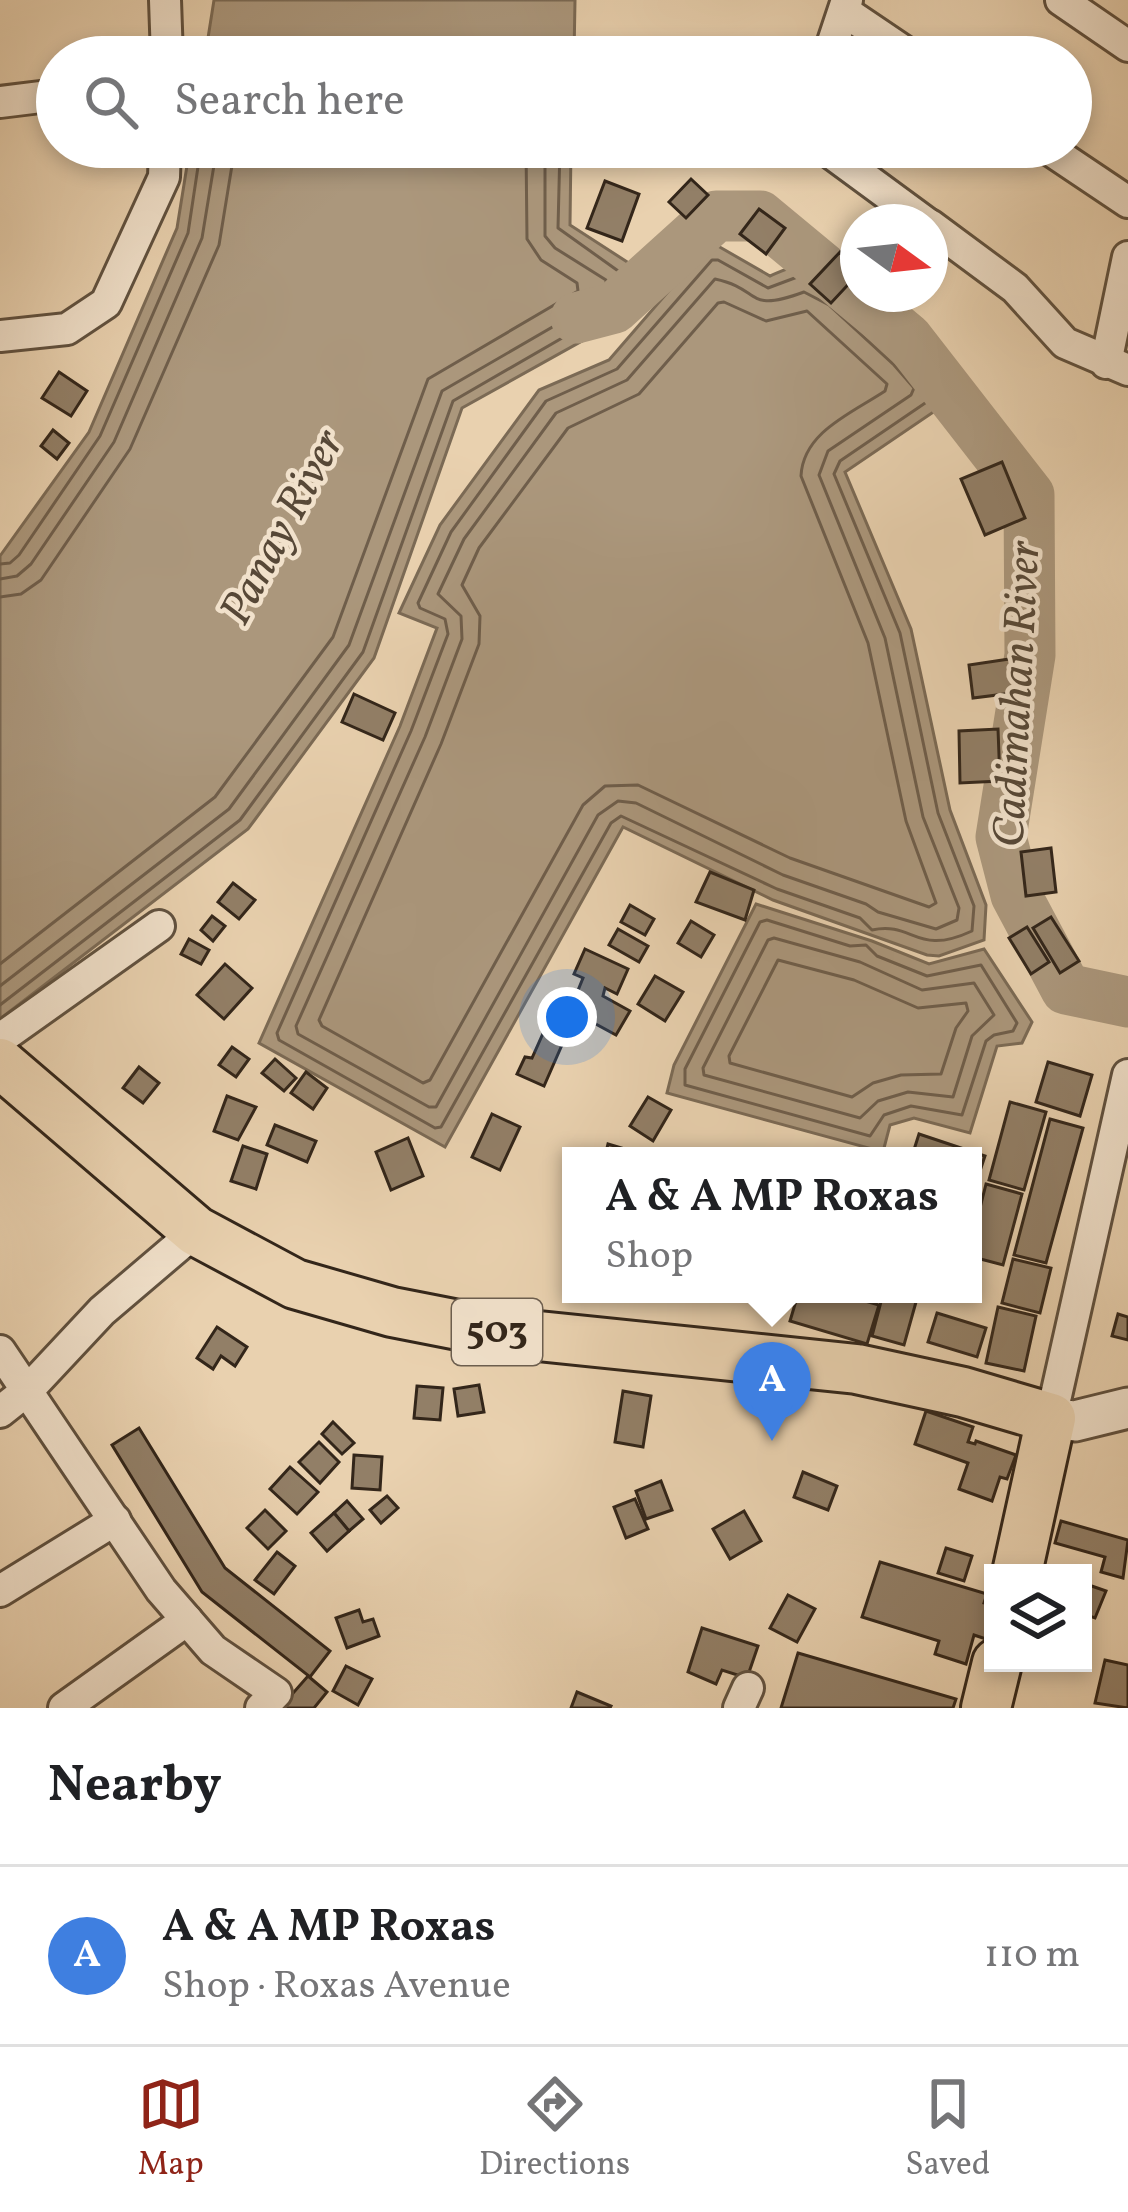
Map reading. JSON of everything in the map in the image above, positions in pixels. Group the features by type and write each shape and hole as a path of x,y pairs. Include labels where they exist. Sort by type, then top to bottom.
{"main road":[{"name":"503","path":"0,1063 196,1231 296,1284 392,1312 489,1331 857,1369 963,1392 1051,1418"},
{"path":"1020,1564 1051,1418"},
{"path":"986,1708 995,1672"}],"street":[{"path":"165,0 166,36"},
{"path":"1061,0 1128,46"},
{"path":"835,36 846,6 885,36"},
{"path":"0,102 36,97"},
{"path":"0,336 68,329 106,303 164,168"},
{"path":"852,168 901,204"},
{"path":"1077,168 1128,202"},
{"path":"948,239 1015,288 1064,343 1117,366 1128,257"},
{"path":"0,1039 159,926"},
{"path":"1128,1075 1051,1418 1075,1421 1128,1408"},
{"path":"0,1412 29,1389 102,1311 196,1231"},
{"path":"0,1351 161,1590 213,1650 276,1693 262,1708"},
{"path":"0,1592 115,1520"},
{"path":"64,1708 187,1620"}],"water":[{"path":"214,0 575,0 574,36 208,36"},
{"name":"Panay River","path":"187,168 571,168 570,225 635,267 634,312 462,408 374,658 248,829 0,1019 0,556 89,432 177,228"},
{"path":"711,242 770,276 811,264 840,277 840,312 880,312 957,396 845,472 911,629 950,810 986,905 984,940 939,956 927,955 773,900 623,827 445,1147 259,1043 400,726 437,628 399,613 440,525 539,390 609,360"},
{"path":"756,904 929,964 984,949 1032,1022 1022,1043 997,1046 970,1133 914,1118 890,1125 884,1147 865,1147 667,1093 674,1065"}],"building":[{"path":"691,179 708,195 686,218 669,202"},
{"path":"605,181 639,194 622,241 587,228"},
{"path":"759,209 785,228 766,254 740,234"},
{"path":"840,252 840,293 831,303 810,284"},
{"path":"59,372 87,391 71,416 42,398"},
{"path":"53,430 69,443 57,459 41,446"},
{"path":"1002,462 1025,518 985,535 961,479"},
{"path":"1016,658 1021,692 973,698 969,665"},
{"path":"354,694 395,713 383,740 342,722"},
{"path":"998,729 1000,781 960,783 959,731"},
{"path":"1051,848 1056,892 1026,896 1021,852"},
{"path":"710,872 754,890 745,920 696,902"},
{"path":"233,883 255,900 239,919 218,902"},
{"path":"630,905 654,919 645,935 621,922"},
{"path":"212,916 225,926 213,941 201,930"},
{"path":"1051,917 1079,961 1060,973 1033,928"},
{"path":"691,921 714,935 701,957 678,943"},
{"path":"1027,927 1049,962 1031,974 1009,938"},
{"path":"618,929 648,946 639,962 609,945"},
{"path":"189,939 209,950 201,964 181,954"},
{"path":"585,949 628,969 617,994 605,988 603,996 630,1011 616,1035 570,1010 583,978 574,974"},
{"path":"225,964 252,988 224,1019 197,995"},
{"path":"655,976 683,992 665,1021 638,1004"},
{"path":"545,1029 565,1038 544,1086 517,1074 525,1057 532,1058"},
{"path":"232,1047 249,1059 236,1077 219,1065"},
{"path":"275,1059 296,1078 284,1091 262,1073"},
{"path":"1048,1062 1092,1075 1080,1116 1036,1102"},
{"path":"139,1067 159,1083 143,1103 123,1088"},
{"path":"306,1072 327,1088 313,1109 291,1093"},
{"path":"227,1096 256,1107 238,1140 214,1131"},
{"path":"648,1097 671,1110 653,1141 630,1126"},
{"path":"1010,1102 1046,1112 1024,1190 989,1180"},
{"path":"492,1114 520,1127 500,1170 472,1157"},
{"path":"1050,1119 1083,1128 1046,1263 1014,1255"},
{"path":"275,1125 316,1141 307,1162 267,1145"},
{"path":"919,1134 958,1147 915,1147"},
{"path":"408,1138 423,1176 391,1190 376,1152"},
{"path":"243,1146 267,1154 256,1189 231,1181"},
{"path":"986,1184 1022,1194 1003,1265 982,1259"},
{"path":"1013,1259 1051,1268 1040,1313 1002,1303"},
{"path":"795,1303 879,1305 867,1344 790,1321"},
{"path":"881,1303 916,1303 904,1345 872,1336"},
{"path":"998,1307 1036,1316 1024,1371 986,1363"},
{"path":"937,1313 986,1328 977,1357 928,1342"},
{"path":"1118,1314 1128,1317 1128,1340 1112,1336"},
{"path":"217,1327 247,1347 235,1366 221,1356 213,1369 197,1358"},
{"path":"479,1385 484,1412 458,1416 454,1389"},
{"path":"417,1386 443,1388 440,1420 414,1418"},
{"path":"623,1391 651,1396 643,1447 615,1442"},
{"path":"926,1411 973,1427 968,1442 1016,1455 1007,1479 1000,1477 992,1501 959,1489 968,1463 915,1444"},
{"path":"333,1422 354,1443 342,1454 322,1434"},
{"path":"139,1428 225,1568 330,1651 310,1677 202,1592 112,1445"},
{"path":"319,1442 339,1462 320,1483 299,1462"},
{"path":"354,1455 382,1457 380,1490 352,1488"},
{"path":"290,1467 318,1492 297,1514 270,1489"},
{"path":"803,1472 837,1486 828,1510 794,1497"},
{"path":"661,1481 672,1510 646,1519 636,1491"},
{"path":"387,1496 398,1508 381,1523 370,1510"},
{"path":"635,1499 648,1529 626,1538 614,1507"},
{"path":"347,1501 363,1519 349,1531 334,1513"},
{"path":"265,1510 286,1531 268,1549 247,1528"},
{"path":"744,1511 761,1541 730,1559 713,1529"},
{"path":"334,1513 349,1531 327,1551 311,1533"},
{"path":"1061,1521 1128,1540 1123,1578 1101,1572 1105,1557 1055,1543"},
{"path":"946,1548 972,1556 964,1581 938,1573"},
{"path":"277,1552 295,1566 274,1594 255,1580"},
{"path":"880,1562 984,1593 984,1638 974,1635 966,1664 935,1654 939,1641 862,1617"},
{"path":"1092,1586 1106,1591 1092,1617"},
{"path":"788,1595 815,1609 797,1642 770,1628"},
{"path":"359,1610 363,1622 373,1619 379,1636 347,1648 336,1618"},
{"path":"702,1628 758,1646 747,1678 722,1670 716,1684 688,1672"},
{"path":"798,1653 956,1699 953,1708 781,1708"},
{"path":"1105,1660 1128,1665 1128,1708 1095,1703"},
{"path":"346,1666 372,1679 358,1705 333,1691"},
{"path":"308,1676 327,1692 314,1708 280,1708"},
{"path":"577,1692 611,1706 571,1708"}],"waterway":[{"name":"Cadimahan River","path":"576,318 614,308 716,216 760,216 907,338 1029,495 1030,655 1001,837 1016,895 1066,989 1128,1002"}],"place":[{"name":"A & A MP Roxas","path":"772,1441"}]}
